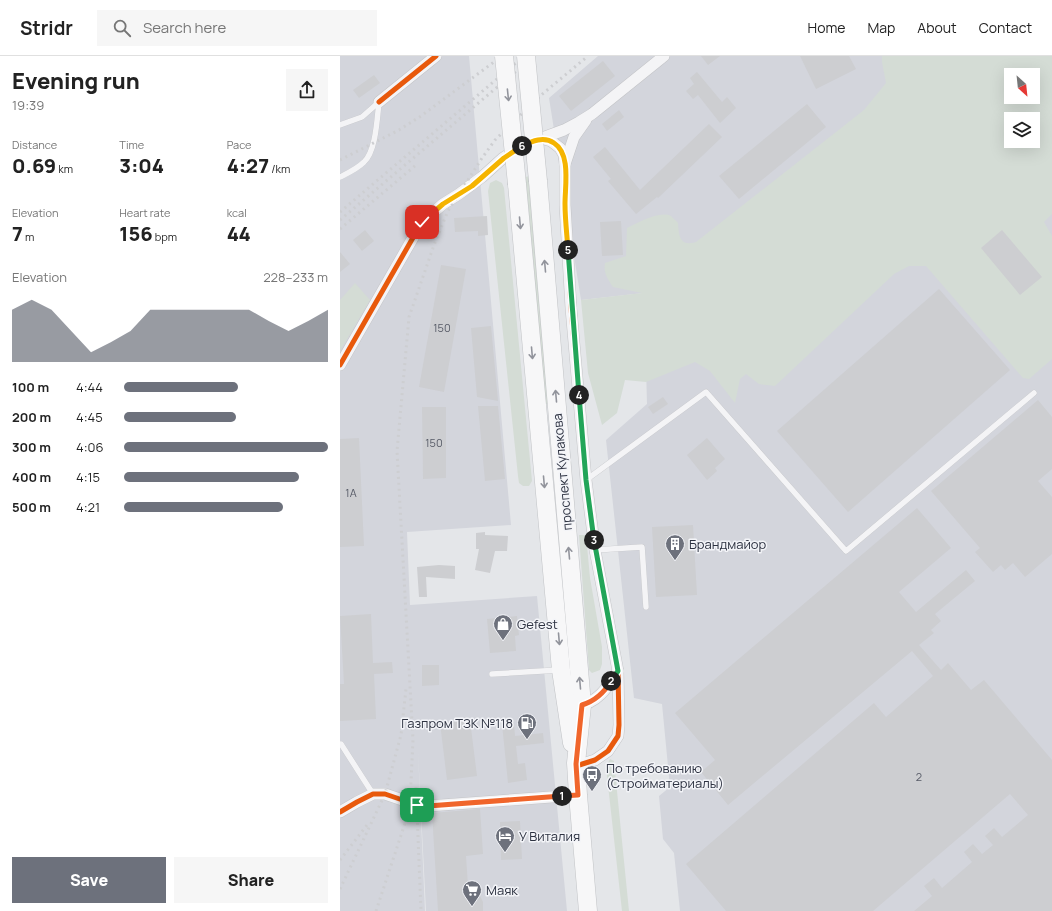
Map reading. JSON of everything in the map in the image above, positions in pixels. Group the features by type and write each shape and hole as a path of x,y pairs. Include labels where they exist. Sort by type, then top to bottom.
{"main road":[{"name":"проспект Кулакова","path":"504,56 561,670 574,706"},
{"name":"проспект Кулакова","path":"526,56 538,180 574,706 578,795 588,911"}],"street":[{"path":"380,102 436,56"},
{"path":"565,164 574,137 592,114 664,56"},
{"path":"340,365 422,222 443,204 477,181 504,158 523,145 564,130 592,114"},
{"path":"535,140 544,139 551,141 560,148 564,155 565,205 569,268 586,480 595,550 618,671 618,736 608,751 595,760 576,765"},
{"path":"574,706 592,702 600,696 618,671"},
{"path":"340,812 373,794 385,794 417,805 428,806 578,795"}],"lane":[{"path":"340,124 362,117 380,102"},
{"path":"340,177 360,166 370,154 380,102"},
{"path":"586,480 706,392 846,551 1034,393"},
{"path":"595,550 642,547 646,607"},
{"path":"492,674 561,670"},
{"path":"340,744 373,794"}],"shaded area":[{"path":"340,56 469,56 511,525 407,532 410,605 537,596 567,911 426,911 418,751 425,911 340,911"},
{"path":"598,56 1052,56 1052,911 680,911 674,853 663,839 659,796 670,787 662,704 634,698 606,440 647,404 644,293 581,300 549,98"},
{"path":"882,56 1052,56 1052,214 1044,222 1052,236 1052,359 1029,379 1023,378 926,266 909,266 894,274 775,386 759,384 746,374 740,379 735,403 710,371 695,362 646,382 625,380 617,413 602,425 588,373 581,300 642,293 613,287 605,273 605,263 626,256 627,228 642,220 655,216 671,216 678,223 681,239 686,243 696,242 864,110 886,83"},
{"path":"530,176 550,404 544,404 525,177"},
{"path":"496,180 502,183 504,188 532,481 529,486 523,486 519,483 518,476 488,191 490,183"},
{"path":"355,283 370,300 340,351 340,300"},
{"path":"579,535 586,535 590,578 602,647 602,664 600,670 592,673 589,670"},
{"path":"610,759 614,761 629,911 622,911 606,767"}],"building":[{"path":"701,56 720,56 708,65"},
{"path":"800,56 849,56 856,69 816,89"},
{"path":"603,61 615,76 571,111 559,96"},
{"path":"697,72 722,102 727,97 736,108 720,123 698,95 693,99 686,91 694,84 690,78"},
{"path":"374,75 380,83 359,98 353,90"},
{"path":"807,104 826,127 739,199 719,176"},
{"path":"619,110 624,117 607,131 602,124"},
{"path":"709,124 722,137 658,198 657,197 636,214 608,181 611,179 593,157 605,147 640,190"},
{"path":"487,216 488,235 478,236 478,231 455,232 454,218"},
{"path":"621,221 623,255 602,256 600,222"},
{"path":"365,230 374,241 362,251 353,240"},
{"path":"1002,230 1042,277 1020,295 981,248"},
{"path":"340,252 350,264 340,272"},
{"path":"441,265 466,269 444,392 419,387"},
{"path":"939,289 1010,370 848,512 777,431"},
{"path":"491,326 498,401 477,397 471,328"},
{"path":"663,397 668,404 653,414 648,407"},
{"path":"1038,400 1052,417 1052,469 1038,481 1052,497 1052,554 1025,577 1013,563 1005,570 1001,565 993,572 975,552 980,548 931,491"},
{"path":"478,406 498,406 505,479 485,481"},
{"path":"422,407 446,407 446,478 423,479"},
{"path":"359,438 364,546 340,547 340,439"},
{"path":"707,438 725,459 715,468 717,471 707,480 687,455"},
{"path":"917,508 951,548 899,592 916,612 966,570 975,581 935,614 941,621 931,630 934,633 919,645 941,670 948,663 971,690 984,680 1052,760 1052,911 914,911 932,896 924,886 934,878 942,888 972,862 964,852 973,844 982,854 993,845 985,836 994,828 1002,837 1028,815 1010,794 873,911 726,911 686,864 874,703 886,717 933,676 912,651 728,805 701,772 715,760 675,713"},
{"name":"Брандмайор","path":"693,525 697,595 656,597 652,527"},
{"path":"485,532 485,535 508,536 507,551 495,551 490,573 475,570 479,549 476,549 476,533"},
{"path":"439,565 455,566 455,579 426,577 427,597 419,597 417,567"},
{"path":"371,614 373,663 392,662 393,673 374,674 376,719 340,721 340,684 344,684 340,616"},
{"path":"517,616 519,635 515,636 516,651 490,653 487,619"},
{"path":"422,665 439,665 439,685 422,686"},
{"path":"470,720 477,776 447,780 440,723"},
{"path":"514,723 515,736 543,733 544,743 516,746 518,764 525,763 527,780 508,783 502,724"},
{"path":"480,809 483,854 466,856 468,886 480,896 483,902 483,911 438,911 432,813"},
{"name":"У Виталия","path":"520,821 522,859 501,860 500,822"}],"railway":[{"path":"340,160 399,130 421,116 502,56"},
{"path":"340,212 524,56"},
{"path":"340,220 534,56"},
{"path":"376,911 408,814 410,803 413,740 397,451 409,317 434,245 448,211 482,158 495,140 540,96 588,56"},
{"path":"340,229 416,165"},
{"path":"340,889 385,794 401,735 406,689"},
{"path":"416,787 421,911"},
{"path":"340,860 367,825"}],"cycle path":[{"path":"379,102 436,56"},
{"path":"340,365 422,222 443,204 472,185 503,158 523,145 535,140 544,139 551,141 560,148 564,155 565,164 565,205 571,308 586,480 595,550 618,671 618,736 608,751 595,760 576,766"},
{"path":"340,812 373,794 385,794 417,805 428,806 578,795"}],"place":[{"name":"Брандмайор","path":"675,561"},
{"name":"Gefest","path":"503,641"},
{"name":"Газпром ТЗК №118","path":"527,740"},
{"name":"По требованию (Стройматериалы)","path":"592,792"},
{"name":"У Виталия","path":"505,853"},
{"name":"Маяк","path":"472,907"}],"route":[{"path":"417,805 428,806 578,795 576,764 582,705 592,702 600,696 618,671 595,550 586,480 571,308 565,205 564,155 556,144 544,139 535,140 523,145 504,158 472,186 432,212 422,222"}]}
